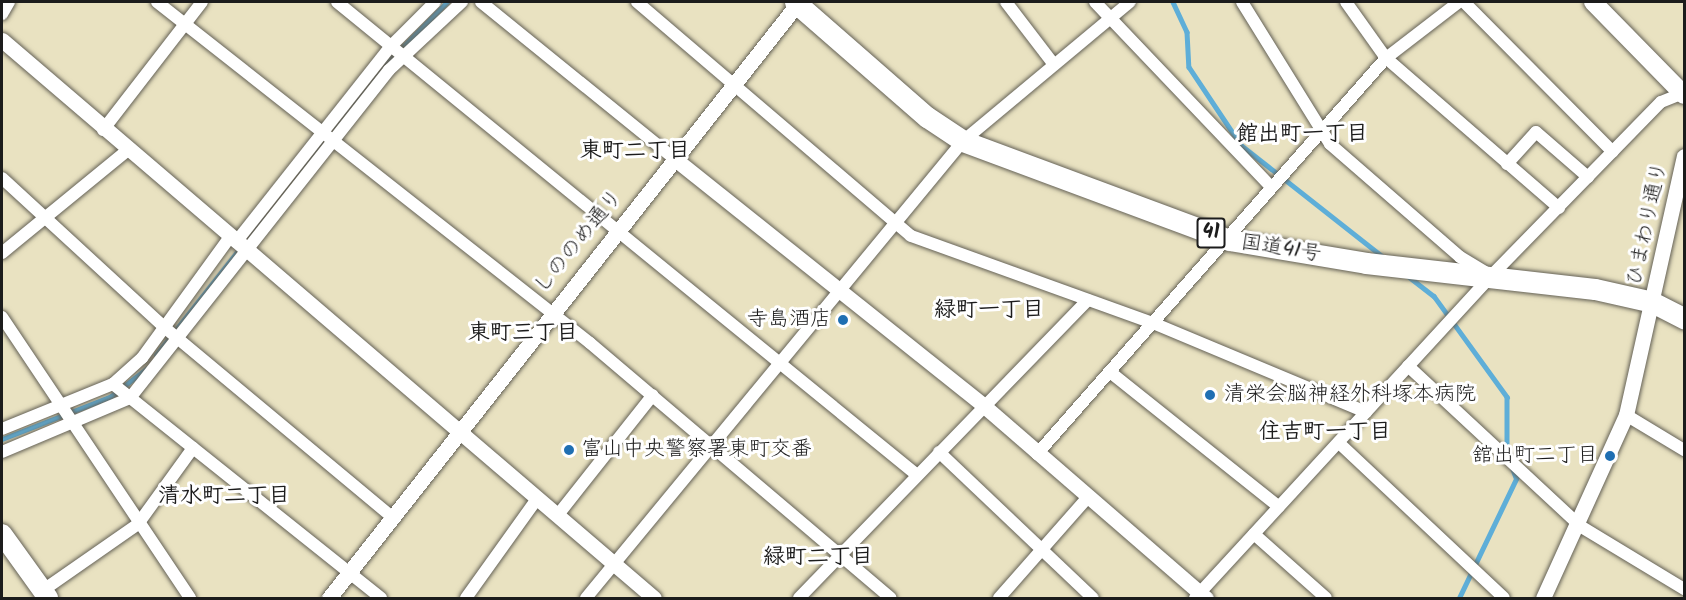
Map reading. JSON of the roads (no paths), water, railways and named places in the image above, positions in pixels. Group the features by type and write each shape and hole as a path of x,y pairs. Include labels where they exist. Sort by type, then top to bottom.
{"highway":[{"name":"国道41号","path":"797,2 927,117 963,141 1229,240 1491,276 1652,302 1684,318"}],"main road":[{"path":"1593,2 1684,94"},
{"path":"2,534 45,595"}],"street":[{"path":"2,14 9,2"},
{"path":"157,2 653,395 891,598"},
{"path":"104,130 202,2"},
{"path":"337,2 780,358 917,475"},
{"path":"2,429 61,408 113,384 142,358 233,239 321,131 391,46 435,2"},
{"path":"2,452 72,426 130,398 180,340 405,57 462,2"},
{"path":"481,2 839,292 983,405 1200,597 1254,534 1491,276 1661,102 1684,94"},
{"path":"637,2 894,224 911,236 1153,323 1366,412"},
{"name":"しののめ通り","path":"329,598 550,312 675,159 797,2"},
{"path":"1006,2 1052,62"},
{"path":"1095,2 1271,187"},
{"path":"586,598 780,358 839,292 963,141 1106,16 1130,2"},
{"path":"1242,2 1339,152 1460,257 1491,276"},
{"path":"1346,2 1386,58 1559,208"},
{"path":"1037,454 1229,240 1271,187 1386,58 1459,2"},
{"path":"1464,2 1613,152"},
{"path":"2,40 457,433 654,598"},
{"path":"1507,164 1536,132 1588,177"},
{"path":"2,253 128,150"},
{"name":"ひまわり通り","path":"1543,598 1580,526 1626,415 1684,156"},
{"path":"2,178 164,327 393,518"},
{"path":"799,598 843,556 983,405 1088,300"},
{"path":"2,317 72,426 189,598"},
{"path":"1408,366 1580,526 1684,589"},
{"path":"1110,372 1279,507"},
{"path":"113,384 348,574 381,598"},
{"path":"556,516 653,395"},
{"path":"1626,415 1684,450"},
{"path":"1339,443 1504,598"},
{"path":"45,595 138,524 193,448"},
{"path":"939,452 1093,598"},
{"path":"999,598 1088,497"},
{"path":"466,598 537,500"},
{"path":"1254,534 1326,598"}],"waterway":[{"path":"301,172 388,62 447,2"},
{"path":"1173,2 1187,32 1189,67 1241,145 1382,256"},
{"path":"156,355 264,218"},
{"path":"1408,276 1434,296 1507,397 1507,452"},
{"path":"2,439 110,397 146,369"},
{"path":"1459,598 1516,479 1512,468"}],"place":[{"name":"寺島酒店","path":"843,320"},
{"name":"清栄会脳神経外科塚本病院","path":"1210,395"},
{"name":"富山中央警察署東町交番","path":"569,450"},
{"name":"舘出町二丁目","path":"1610,456"}],"district":[{"name":"館出町一丁目","path":"1302,135"},
{"name":"東町二丁目","path":"635,152"},
{"name":"緑町一丁目","path":"989,311"},
{"name":"東町三丁目","path":"523,334"},
{"name":"住吉町一丁目","path":"1325,433"},
{"name":"清水町二丁目","path":"224,497"},
{"name":"緑町二丁目","path":"818,558"}]}
